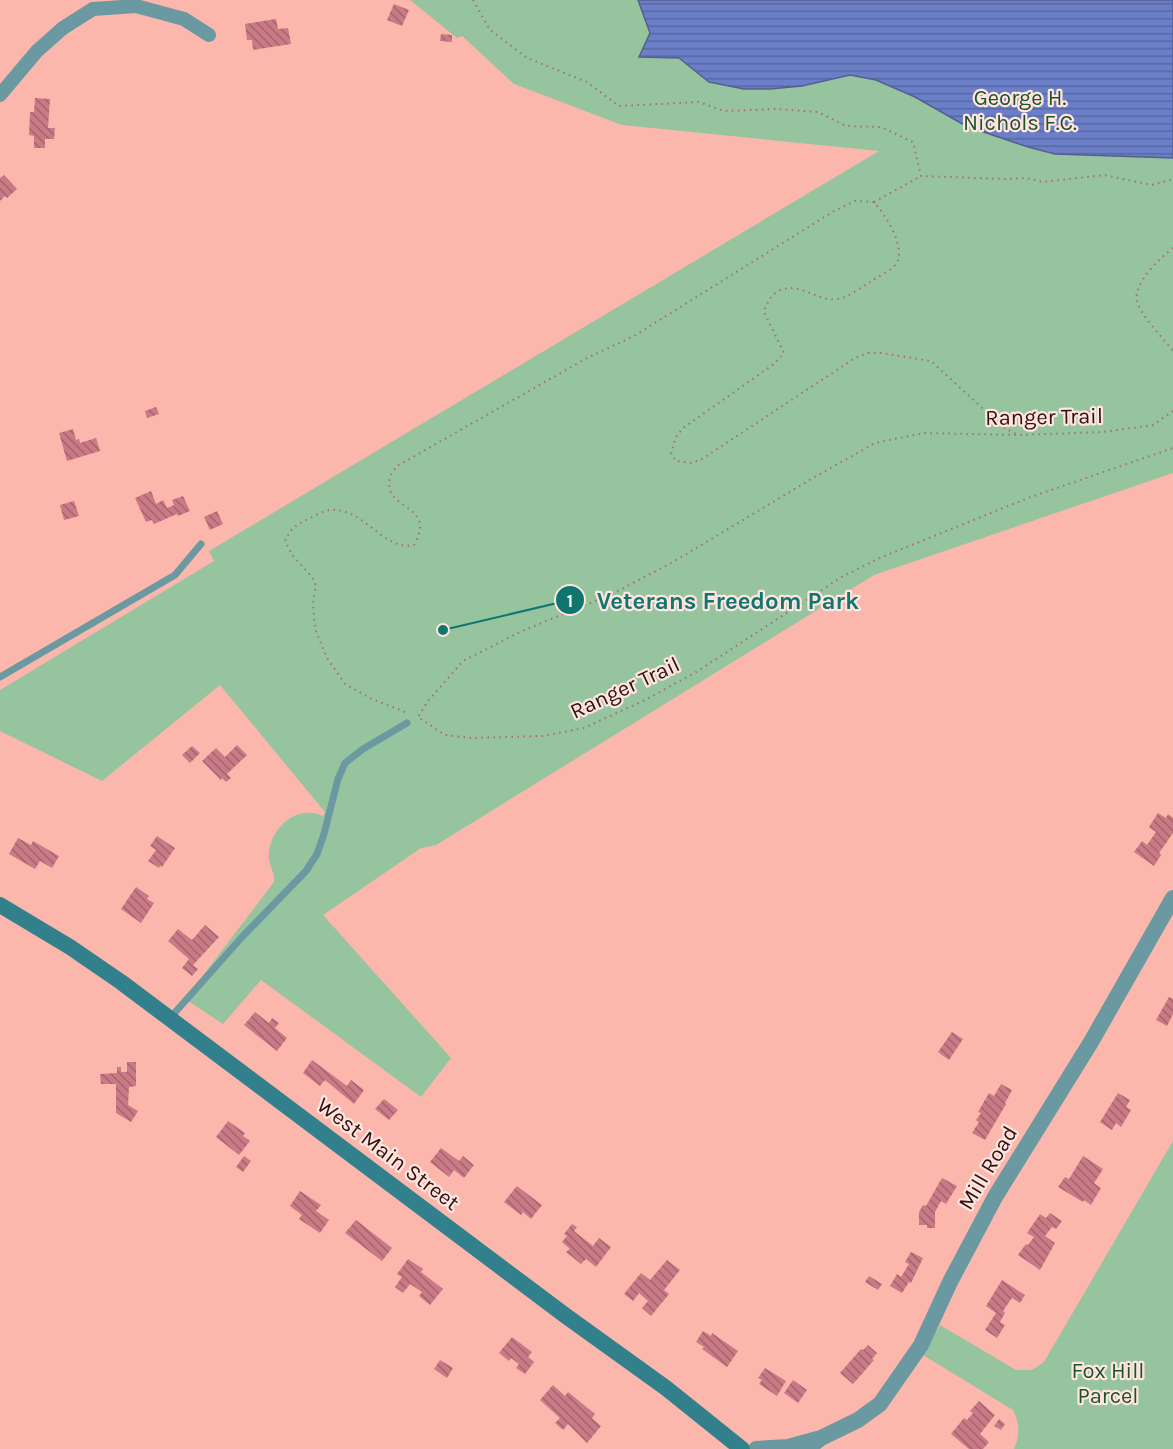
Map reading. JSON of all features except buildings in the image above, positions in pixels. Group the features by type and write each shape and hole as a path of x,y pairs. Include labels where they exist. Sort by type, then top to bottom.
{"main road":[{"name":"West Main Street","path":"0,905 95,964 170,1018 566,1316 666,1388 742,1449"}],"street":[{"path":"0,94 37,51 63,28 93,9 136,6 184,19 209,34"},
{"name":"Mill Road","path":"756,1449 788,1447 821,1438 858,1420 880,1404 921,1345 950,1282 995,1197 1091,1042 1173,898"},
{"name":"Mill Road","path":"807,1449 821,1438"}],"lane":[{"path":"0,677 175,575 201,544"},
{"path":"170,1018 242,937 306,871 320,844 338,779 345,763 363,749 406,723"}],"path":[{"path":"472,0 490,30 527,58 587,82 619,106 699,102 724,111 776,109 818,112 846,126 881,127 913,142 921,176"},
{"path":"418,717 372,699 345,684 327,658 315,628 313,603 316,585 312,577 293,556 285,541 289,531 297,524 324,511 350,512 396,543 414,545 421,525 419,516 394,498 390,489 390,478 397,466 587,358 634,336 834,211 855,201 874,202 921,176 1026,178 1043,182 1104,175 1152,185 1173,179"},
{"path":"874,202 887,216 897,241 899,256 895,265 852,293 838,299 827,299 793,289 783,289 767,301 764,312 784,353 774,364 683,428 676,436 671,453 675,461 692,463 702,459 855,357 868,353 894,354 931,361 1003,427 1018,435"},
{"path":"1173,248 1143,278 1138,289 1137,300 1144,314 1173,351"},
{"name":"Ranger Trail","path":"1173,411 1153,425 1102,432 1018,435 924,433 876,443 813,477 673,562 610,595 522,631 463,660 428,701 418,717 446,735 472,738 543,736 584,728 645,700 698,670 840,578 882,557 1028,498 1173,448"},
{"path":"406,723 418,717"}],"green space":[{"name":"George H. Nichols F.C.","path":"410,0 1173,0 1173,473 874,575 436,845 421,848 323,915 451,1058 421,1097 261,980 223,1024 185,999 274,882 269,859 273,839 278,830 285,822 302,813 323,816 325,812 220,685 102,781 0,731 0,690 214,561 209,551 879,151 622,125 514,84 462,36 457,38"},
{"name":"Fox Hill Parcel","path":"1173,1141 1173,1449 1014,1449 1018,1430 1013,1410 923,1355 940,1325 1016,1370 1032,1370 1044,1362"}],"water":[{"path":"638,0 1173,0 1173,158 1055,154 966,126 915,97 876,80 850,75 802,86 770,89 744,89 709,82 679,58 639,57 650,33"}],"place":[{"name":"Veterans Freedom Park","path":"443,630"}]}
